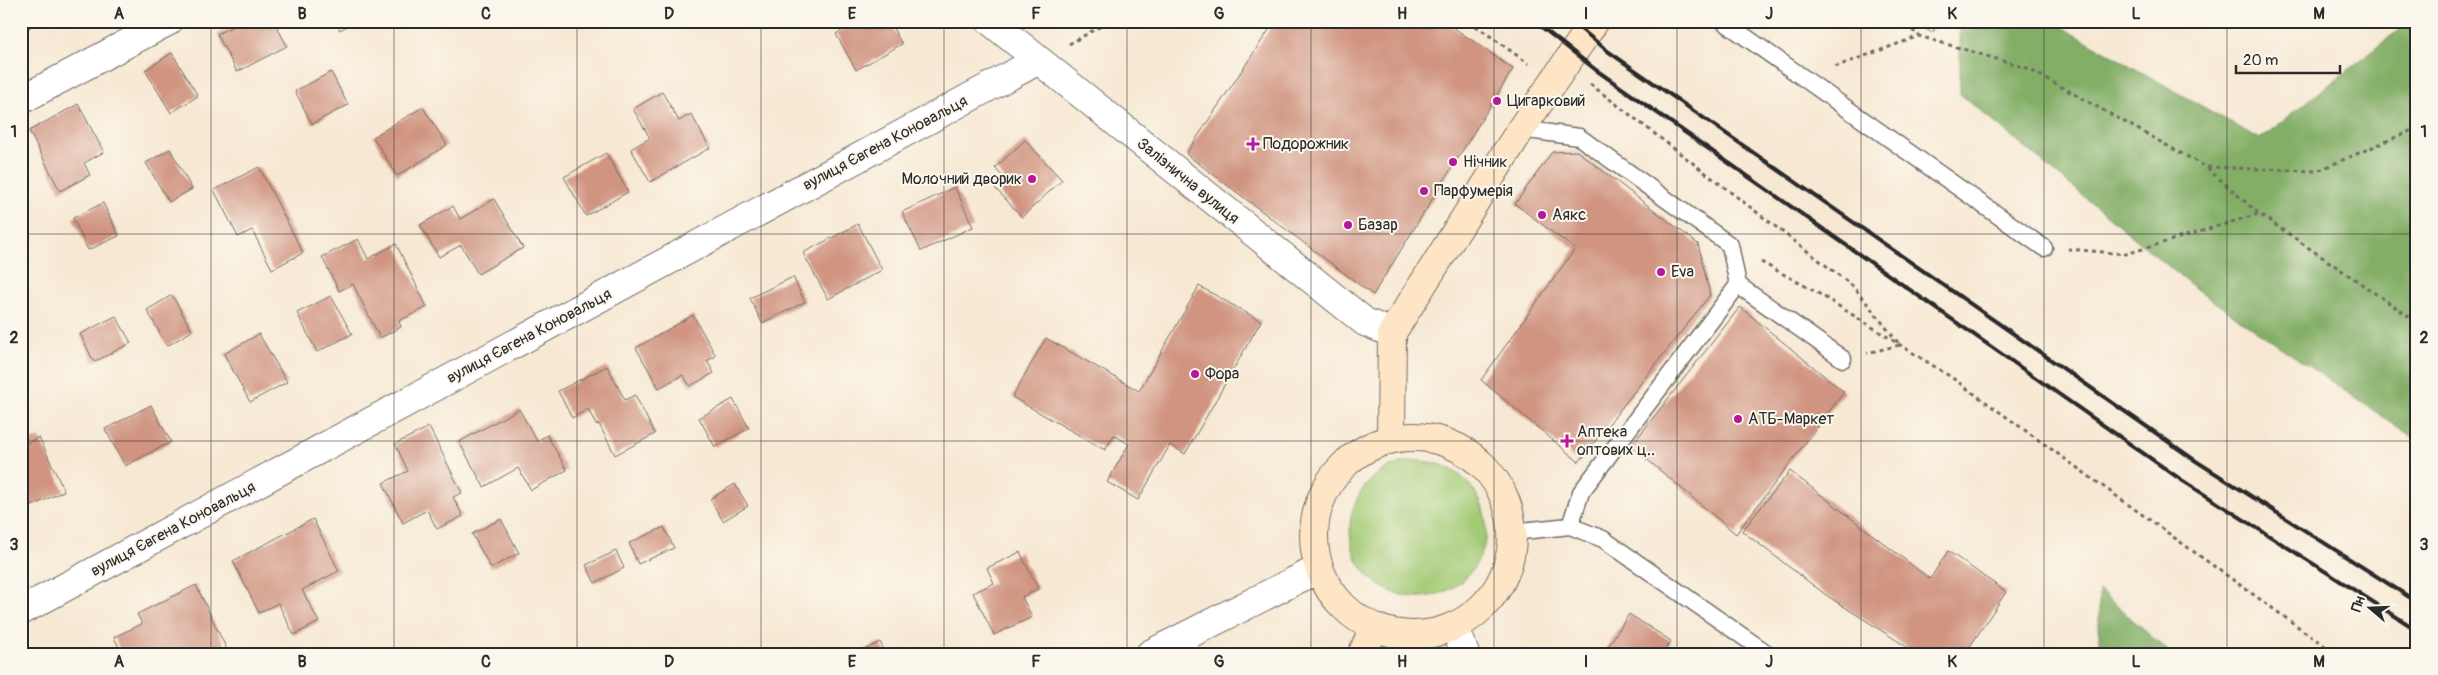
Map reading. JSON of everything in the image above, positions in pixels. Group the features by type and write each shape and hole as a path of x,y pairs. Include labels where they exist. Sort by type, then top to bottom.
{"main road":[{"path":"1391,438 1392,333 1521,129 1594,21"},
{"path":"1420,436 1448,442 1474,456 1494,477 1507,503 1512,532 1509,560 1498,588 1479,610 1455,626 1429,634 1401,635 1374,628 1344,610 1331,594 1318,569 1313,536 1318,502 1335,473 1360,450 1391,438 1420,436"},
{"path":"1362,654 1374,628"}],"street":[{"path":"21,100 169,21"},
{"name":"Залізнична вулиця","path":"990,21 1037,61 1365,322 1392,333"},
{"name":"вулиця Євгена Коновальця","path":"21,611 1037,61"},
{"path":"1150,654 1318,569"},
{"path":"1455,626 1465,654"}],"lane":[{"path":"1723,21 2044,248"},
{"path":"1521,129 1580,137 1730,246 1738,285 1842,359"},
{"path":"1570,526 1581,492 1738,285"},
{"path":"1512,532 1570,526 1603,539 1768,654"}],"path":[{"path":"1037,61 1110,21"},
{"path":"1470,21 1533,67"},
{"path":"1899,21 1919,36 2027,68 2206,167 2258,213 2417,322"},
{"path":"1803,79 1919,36"},
{"path":"1587,82 1854,287 1900,345"},
{"path":"2206,167 2317,171 2417,128"},
{"path":"2044,248 2126,254 2258,213"},
{"path":"1730,246 1818,293 1959,382 2336,654"},
{"path":"1842,359 1900,345"}],"green space":[{"path":"1960,21 2051,21 2260,139 2410,21 2417,21 2417,440 2201,293 1960,94"},
{"path":"1418,461 1444,466 1466,481 1481,503 1486,529 1481,555 1466,577 1444,592 1418,597 1392,592 1370,577 1355,555 1350,529 1355,503 1370,481 1392,466"},
{"path":"2099,590 2171,654 2099,654"}],"building":[{"path":"21,21 29,21 32,26 21,32"},
{"path":"243,21 274,21 287,46 237,72 217,34"},
{"path":"335,21 356,21 340,30"},
{"path":"859,21 889,21 902,44 856,70 836,34"},
{"name":"Базар","path":"1275,21 1444,21 1513,69 1373,295 1186,154"},
{"path":"1913,21 1939,21 1932,33"},
{"path":"172,53 198,96 171,113 145,70"},
{"path":"331,72 348,105 312,124 295,91"},
{"path":"662,92 679,121 691,114 710,148 650,182 631,149 650,138 633,109"},
{"path":"78,104 104,152 84,163 90,175 60,191 29,131"},
{"path":"423,107 447,145 397,176 373,137"},
{"name":"Молочний дворик","path":"1025,140 1062,180 1022,217 995,188 1004,178 995,168"},
{"path":"170,149 192,189 169,202 146,163"},
{"path":"1577,151 1698,244 1710,295 1579,462 1481,380 1575,249 1515,204 1552,152"},
{"path":"606,153 628,192 586,216 564,177"},
{"path":"259,167 303,253 272,269 252,230 238,237 214,190"},
{"path":"955,187 973,227 921,251 902,212"},
{"path":"494,199 523,248 478,274 461,245 439,257 420,225 453,206 460,219"},
{"path":"103,203 119,236 88,250 73,218"},
{"path":"858,224 882,270 828,299 803,253"},
{"path":"358,239 368,259 396,244 427,307 399,321 401,327 380,338 353,284 339,291 322,257"},
{"path":"793,277 805,302 762,323 750,298"},
{"path":"1199,286 1261,321 1185,454 1170,445 1138,500 1107,482 1129,444 1114,435 1105,450 1012,397 1046,338 1139,391"},
{"path":"172,295 192,331 167,346 147,310"},
{"path":"331,296 352,334 317,352 297,313"},
{"name":"АТБ-Маркет","path":"1740,307 1844,392 1736,534 1631,446"},
{"path":"693,315 716,356 707,361 714,373 690,386 683,375 659,388 636,348"},
{"path":"116,316 131,343 94,362 80,334"},
{"path":"259,334 287,382 250,402 224,354"},
{"path":"607,366 625,400 635,395 655,434 615,455 599,424 596,425 588,409 572,418 558,391"},
{"path":"733,399 749,428 715,447 699,418"},
{"path":"151,405 171,442 125,466 105,429"},
{"path":"519,409 537,441 547,435 567,470 531,490 518,468 484,487 459,442"},
{"path":"429,427 462,493 453,497 463,516 437,529 427,510 403,523 383,483 408,471 395,444"},
{"path":"39,437 64,491 21,511 21,446"},
{"path":"1790,471 1930,579 1948,551 2006,592 1965,654 1918,654 1826,595 1742,531"},
{"path":"735,484 748,506 723,521 710,499"},
{"path":"313,519 339,571 302,590 319,622 294,635 278,603 259,613 233,561"},
{"path":"501,519 519,553 491,568 472,534"},
{"path":"664,527 674,548 638,564 629,543"},
{"path":"616,551 624,568 595,583 586,565"},
{"path":"1020,552 1038,589 1022,597 1032,617 994,635 973,593 994,583 987,568"},
{"path":"196,585 229,654 198,654 195,648 183,654 122,654 114,637 142,624 137,614"},
{"path":"1629,614 1671,641 1663,654 1603,654"},
{"path":"880,642 886,654 856,654"}],"railway":[{"path":"1534,21 1596,70 2180,479 2417,630"},
{"path":"1571,21 1609,52 2196,461 2417,602"}],"place":[{"name":"Цигарковий","path":"1497,101"},
{"name":"Подорожник","path":"1253,144"},
{"name":"Нічник","path":"1453,162"},
{"name":"Молочний дворик","path":"1032,179"},
{"name":"Парфумерія","path":"1424,191"},
{"name":"Аякс","path":"1542,215"},
{"name":"Базар","path":"1348,225"},
{"name":"Eva","path":"1661,272"},
{"name":"Фора","path":"1195,374"},
{"name":"АТБ-Маркет","path":"1738,419"},
{"name":"Аптека оптових ц‥","path":"1567,441"}]}
